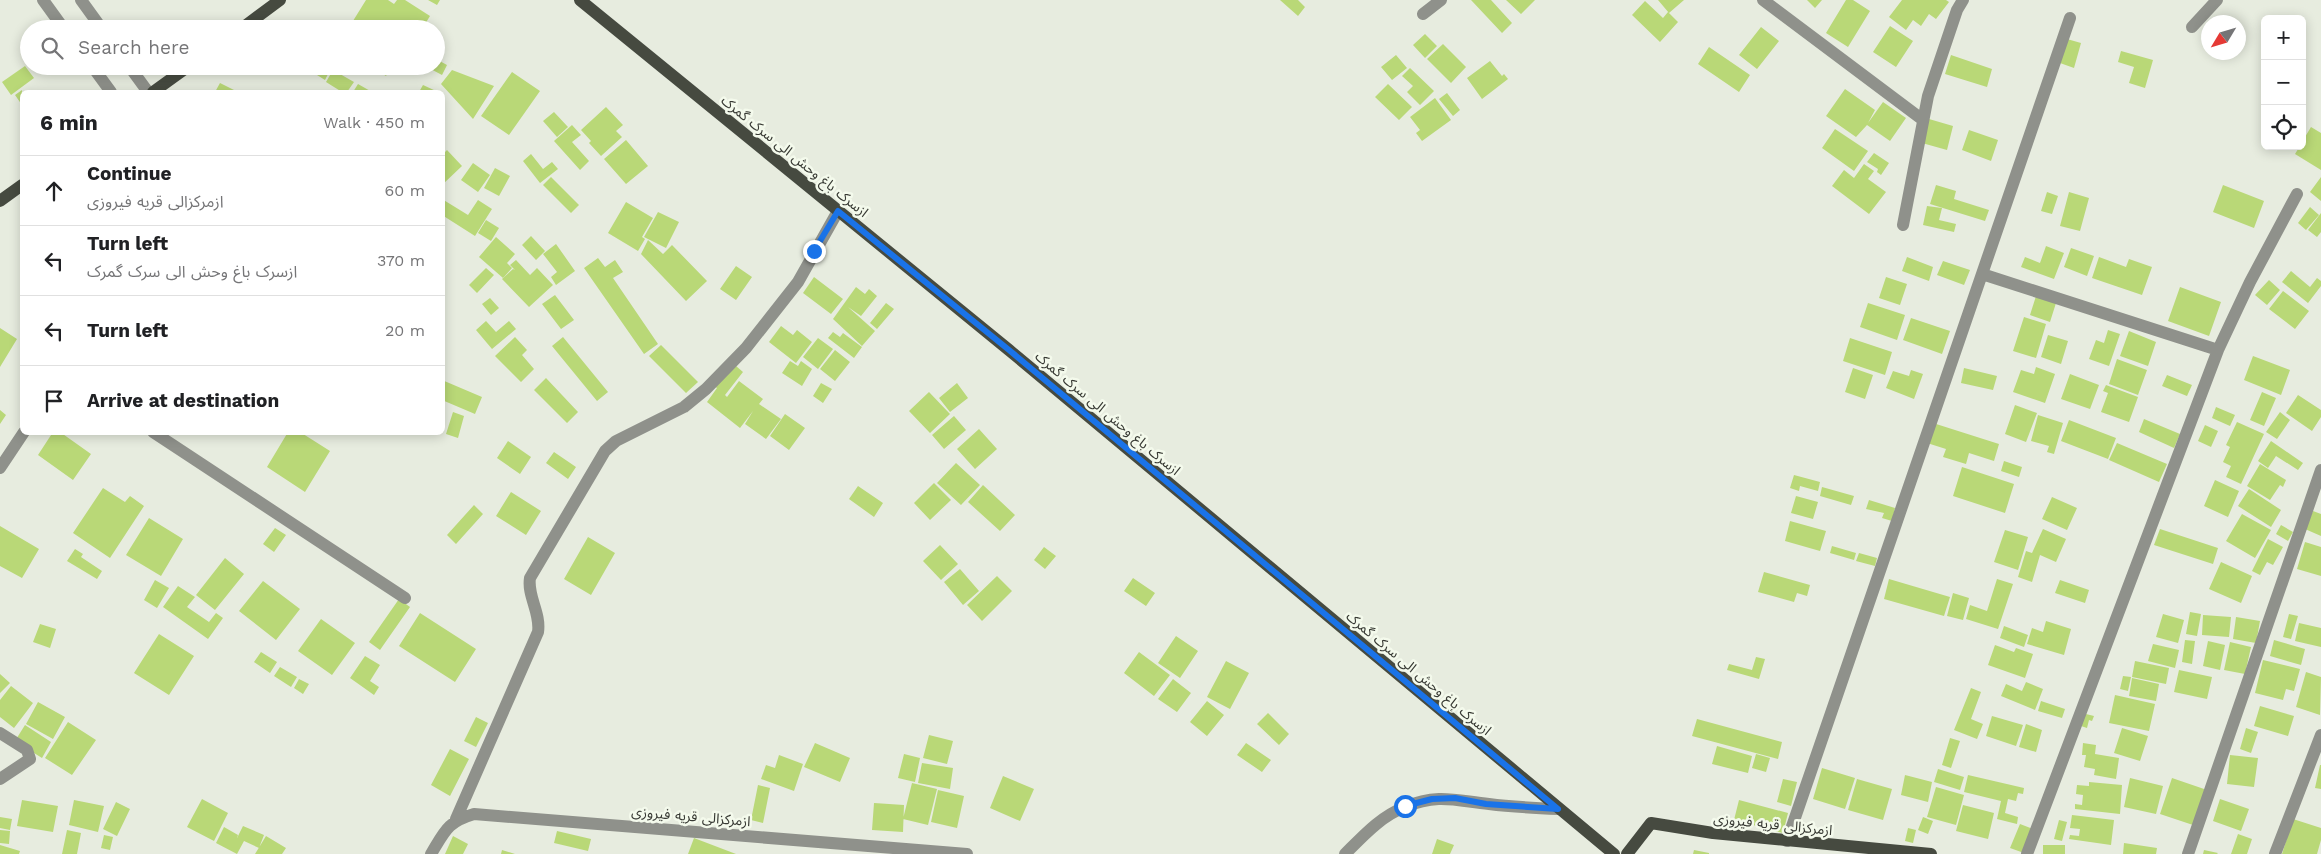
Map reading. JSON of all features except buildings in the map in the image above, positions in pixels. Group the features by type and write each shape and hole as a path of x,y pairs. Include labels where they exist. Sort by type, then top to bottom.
{"main road":[{"path":"253,20 280,0"},
{"name":"ازسرک باغ وحش الی سرک گمرک","path":"580,0 1009,350 1614,854"},
{"path":"157,90 177,75"},
{"path":"0,201 20,186"},
{"name":"ازمرکزالی قریه فیروزی","path":"1627,854 1651,823 1713,833 1931,854"}],"street":[{"path":"43,0 57,20"},
{"path":"81,0 95,20"},
{"path":"1423,14 1441,0"},
{"path":"1763,0 1923,120"},
{"path":"1903,225 1928,96 1957,10 1963,0"},
{"path":"2192,27 2218,0"},
{"path":"1787,841 2070,18"},
{"path":"99,75 110,90"},
{"path":"139,75 155,90"},
{"path":"2026,854 2218,350 2250,282 2297,194"},
{"path":"431,854 443,834 456,819 538,632 539,618 529,588 530,578 605,451 616,441 684,407 706,389 740,355 798,282 838,211"},
{"path":"1982,274 2218,350"},
{"path":"0,468 22,435"},
{"path":"159,435 404,598"},
{"path":"2188,854 2321,470"},
{"path":"0,733 27,750 30,759 0,780"},
{"path":"2275,854 2321,735"},
{"path":"1345,854 1380,821 1405,806 1432,799 1455,798 1486,804 1558,809"},
{"name":"ازمرکزالی قریه فیروزی","path":"456,819 474,814 967,854"}],"route":[{"path":"814,251 838,211 1009,350 1558,809 1486,804 1455,798 1432,799 1405,806"}]}
